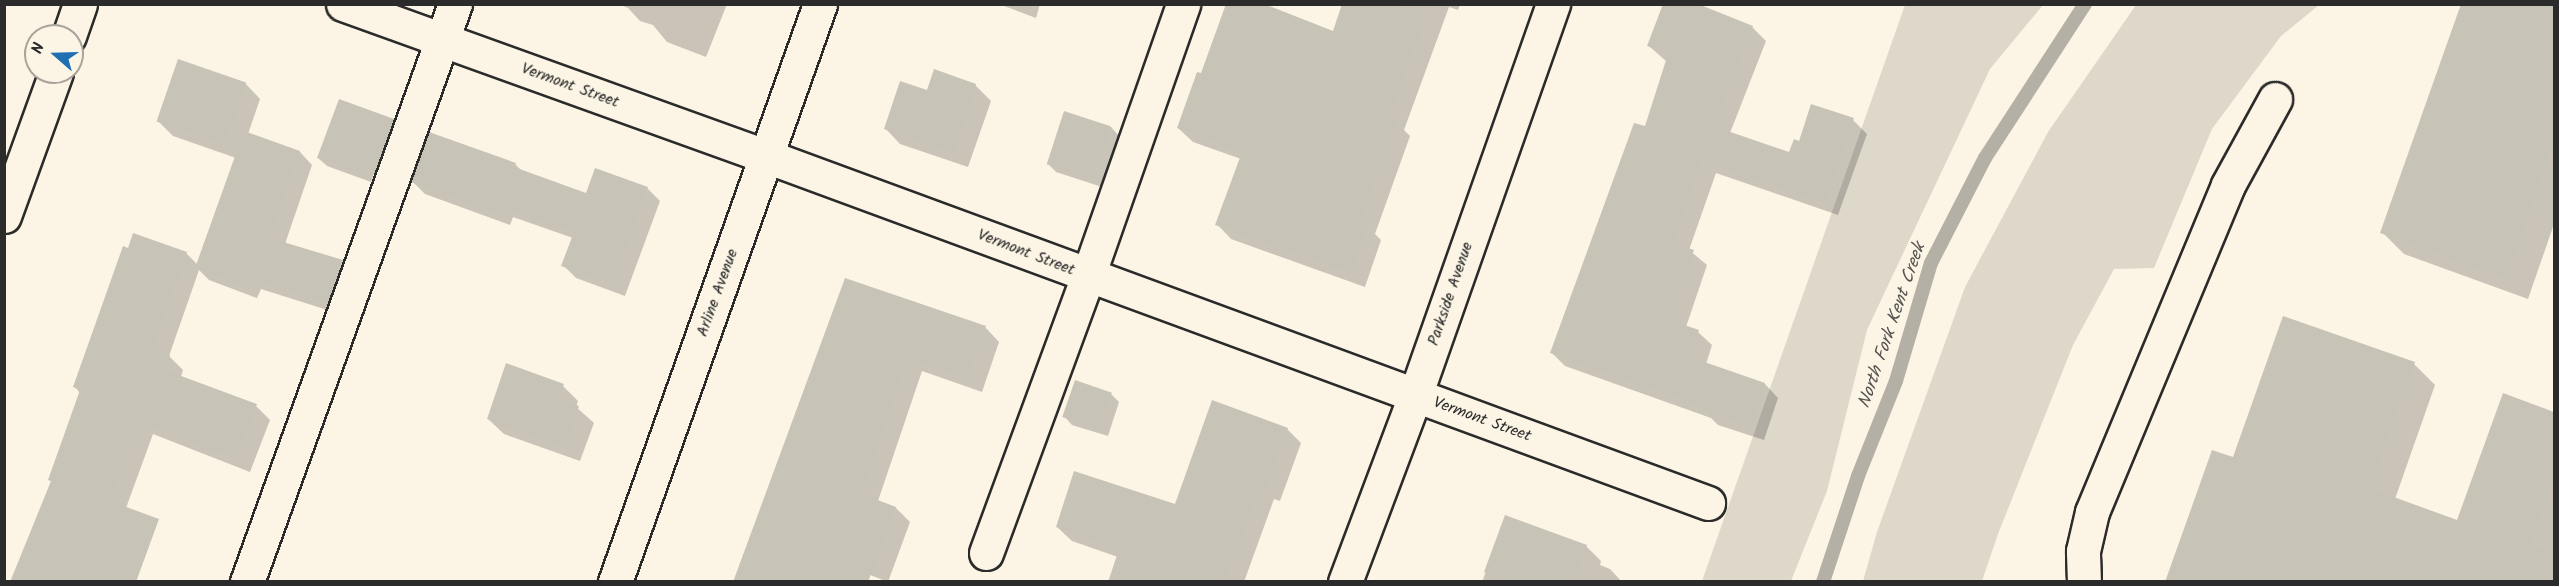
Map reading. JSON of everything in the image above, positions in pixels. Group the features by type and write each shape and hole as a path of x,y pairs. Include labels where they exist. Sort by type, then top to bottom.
{"street":[{"path":"73,24 80,4"},
{"name":"Vermont Street","path":"343,4 766,156 1708,502"},
{"path":"247,582 454,4"},
{"name":"Arline Avenue","path":"615,582 820,4"},
{"path":"986,553 1088,276 1183,4"},
{"name":"Parkside Avenue","path":"1345,582 1415,396 1553,4"},
{"path":"4,216 52,84"},
{"path":"2084,582 2083,551 2092,512 2228,185 2275,99"}],"shaded area":[{"path":"1905,5 2043,5 1990,69 1867,330 1827,491 1791,581 1702,581"},
{"path":"2136,5 2319,5 2281,36 2212,129 2154,268 2114,269 2073,345 1998,534 1982,581 1863,581 1877,532 1965,287 2048,132"}],"building":[{"path":"1226,4 1264,4 1333,31 1342,4 1395,4 1426,16 1389,118 1396,120 1361,222 1367,224 1351,273 1215,225 1242,152 1177,128 1197,72 1201,73"},
{"path":"1663,4 1698,4 1753,26 1713,126 1789,152 1794,139 1799,141 1811,104 1854,118 1824,203 1702,160 1673,243 1694,250 1670,320 1699,330 1690,357 1765,383 1750,427 1702,411 1704,407 1550,353 1634,123 1645,126 1668,54 1647,46"},
{"path":"2461,4 2554,4 2554,141 2506,278 2380,233"},
{"path":"178,59 246,82 225,145 157,121"},
{"path":"934,69 976,84 953,153 884,129 900,81 927,90"},
{"path":"339,99 394,119 376,169 366,166 363,175 317,158"},
{"path":"1064,111 1111,126 1093,179 1047,164"},
{"path":"244,131 300,151 270,238 343,260 328,302 248,277 245,286 195,268"},
{"path":"429,132 516,163 514,167 586,193 595,168 648,187 612,284 561,266 574,232 500,205 497,213 411,182"},
{"path":"133,233 187,252 153,349 170,355 165,370 257,404 236,459 139,421 110,501 159,519 136,582 10,582 51,481 48,480 80,390 73,387 123,246 128,248"},
{"path":"845,278 986,326 967,379 908,357 862,494 896,507 868,582 733,582"},
{"path":"2283,316 2415,362 2369,488 2457,520 2503,393 2554,412 2554,478 2530,545 2554,554 2554,582 2165,582 2212,450 2233,457"},
{"path":"506,363 564,384 558,399 579,406 565,447 487,419"},
{"path":"1075,380 1112,393 1099,430 1062,417"},
{"path":"1212,400 1288,428 1266,488 1260,486 1225,582 1108,582 1119,549 1056,527 1074,471 1175,504"},
{"path":"1505,515 1587,545 1574,582 1510,582 1484,572"}],"waterway":[{"name":"North Fork Kent Creek","path":"1823,582 1858,476 1896,381 1931,263 1985,158 2085,4"}]}
